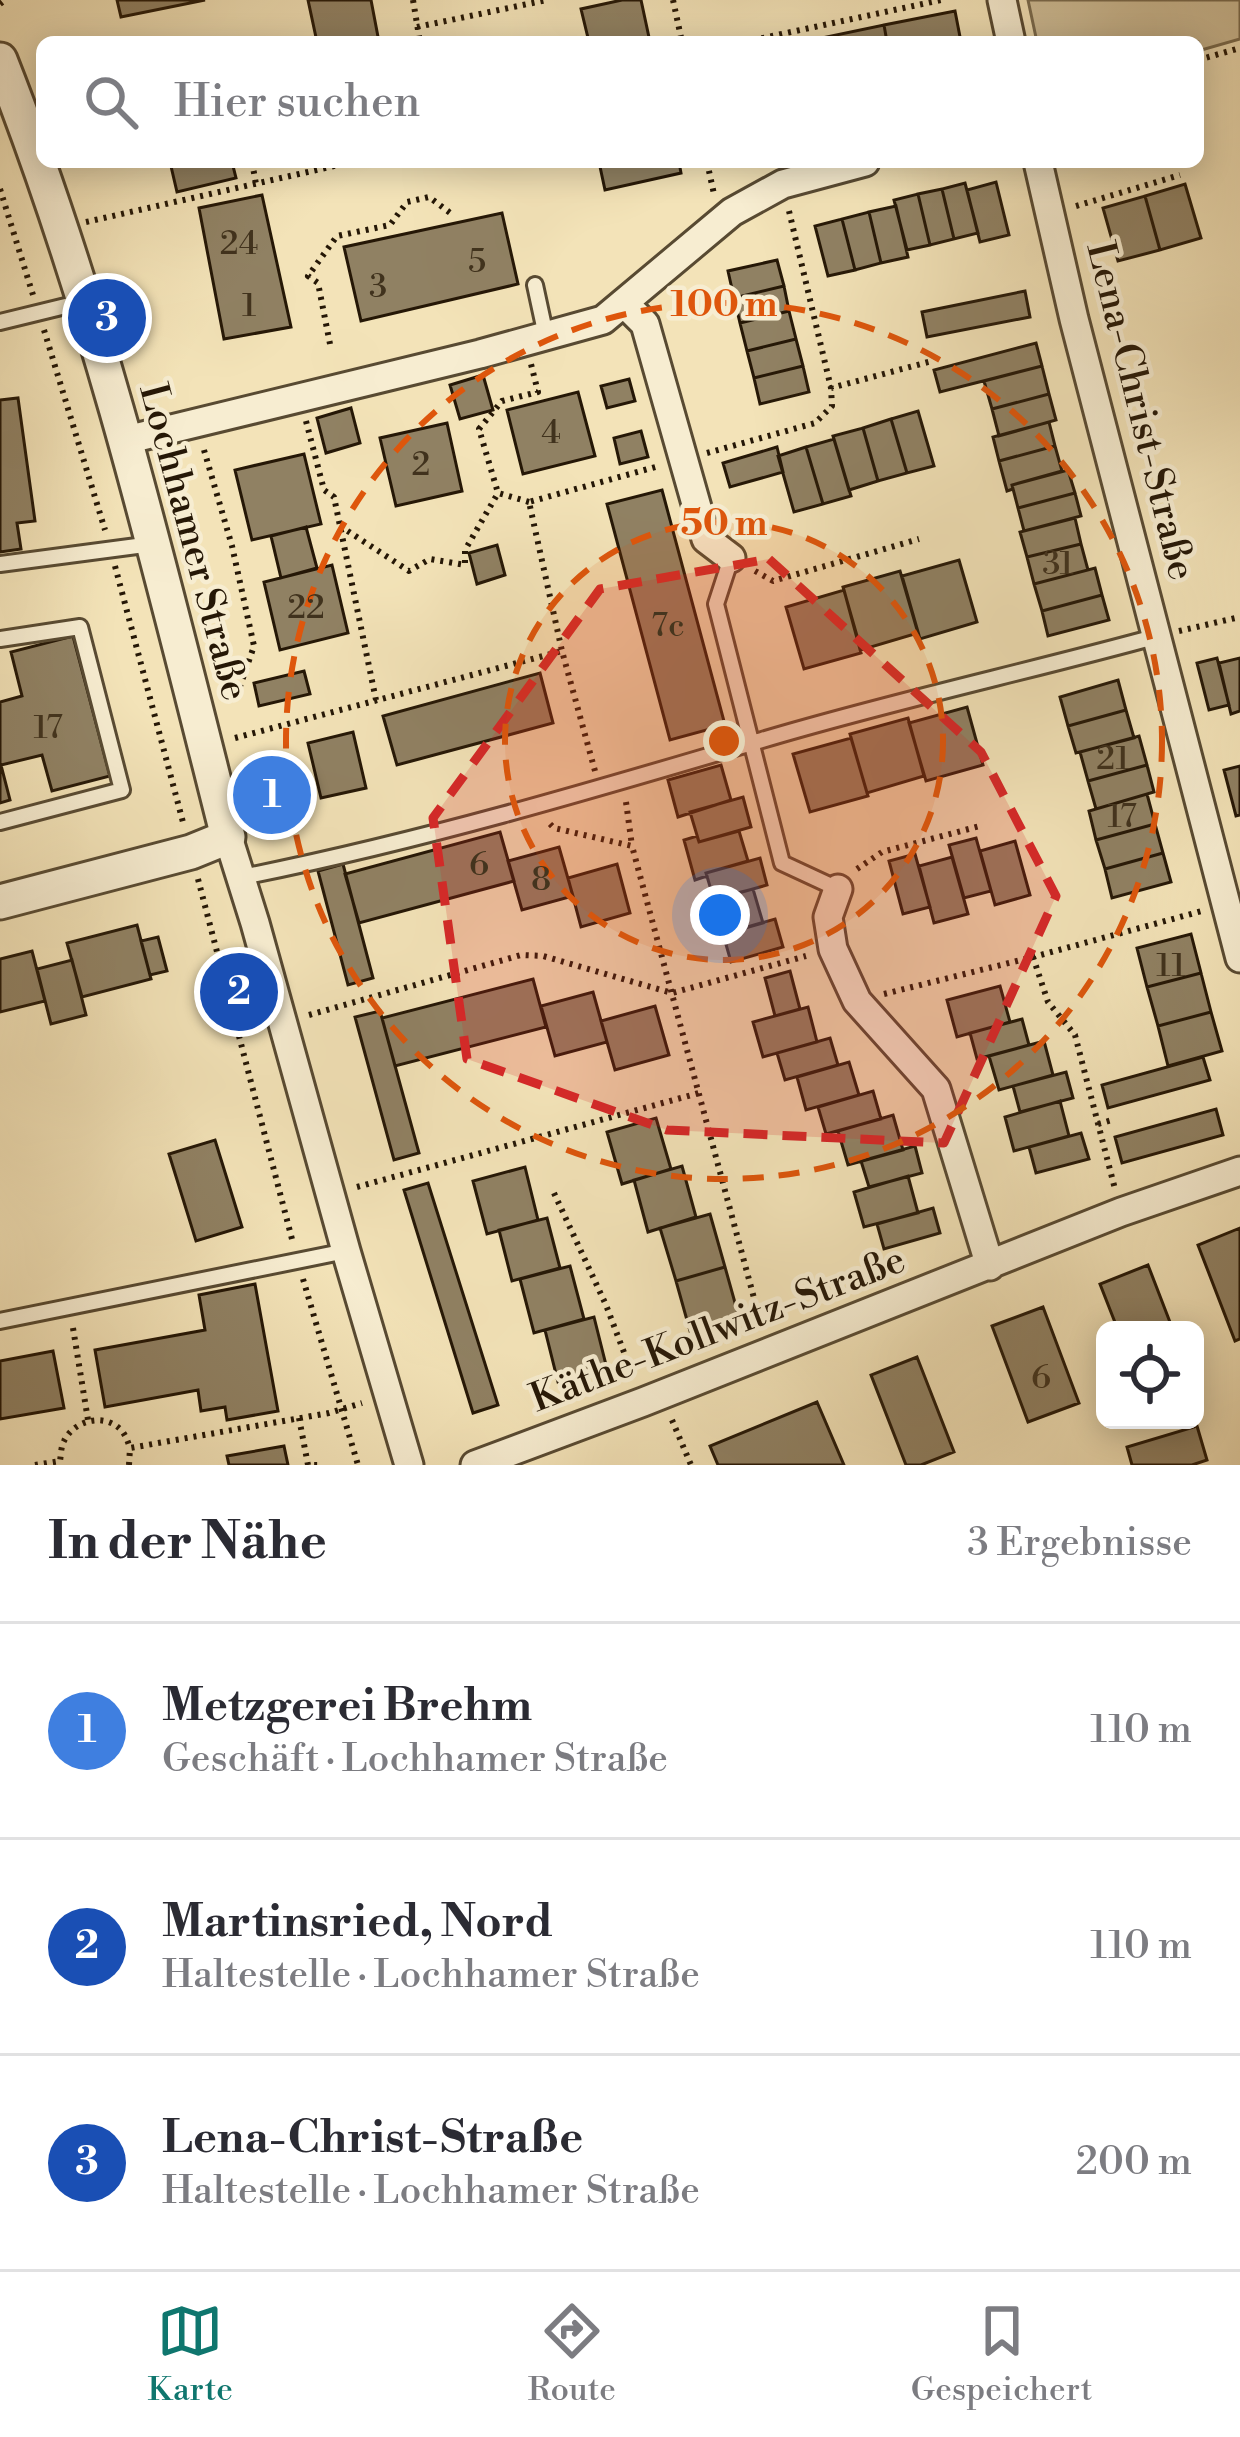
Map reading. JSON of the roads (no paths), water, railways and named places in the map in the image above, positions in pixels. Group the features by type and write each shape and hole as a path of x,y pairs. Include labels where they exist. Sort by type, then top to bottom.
{"street":[{"path":"1002,0 1010,36"},
{"name":"Lochhamer Straße","path":"0,60 36,158"},
{"name":"Lochhamer Straße","path":"40,168 125,440 227,837 409,1465"},
{"path":"125,440 603,320 732,212 783,184 843,168"},
{"name":"Lena-Christ-Straße","path":"1039,168 1074,320 1240,958"},
{"path":"624,303 644,324 706,539 731,558"},
{"path":"0,902 190,852 227,837"},
{"path":"838,889 828,917 832,949 857,1001 936,1089 990,1266"},
{"name":"Käthe-Kollwitz-Straße","path":"475,1465 1121,1212 1240,1171"}],"lane":[{"path":"535,285 536,338"},
{"path":"0,322 83,302"},
{"path":"0,564 152,544"},
{"path":"731,558 716,604 782,862 838,889"},
{"path":"0,639 80,627 122,790 0,822"},
{"path":"242,877 537,807 752,743 1158,636"},
{"path":"0,1321 346,1251"}],"place":[{"name":"Lena-Christ-Straße","path":"107,318"},
{"name":"Metzgerei Brehm","path":"272,795"},
{"name":"Martinsried, Nord","path":"239,992"}]}
